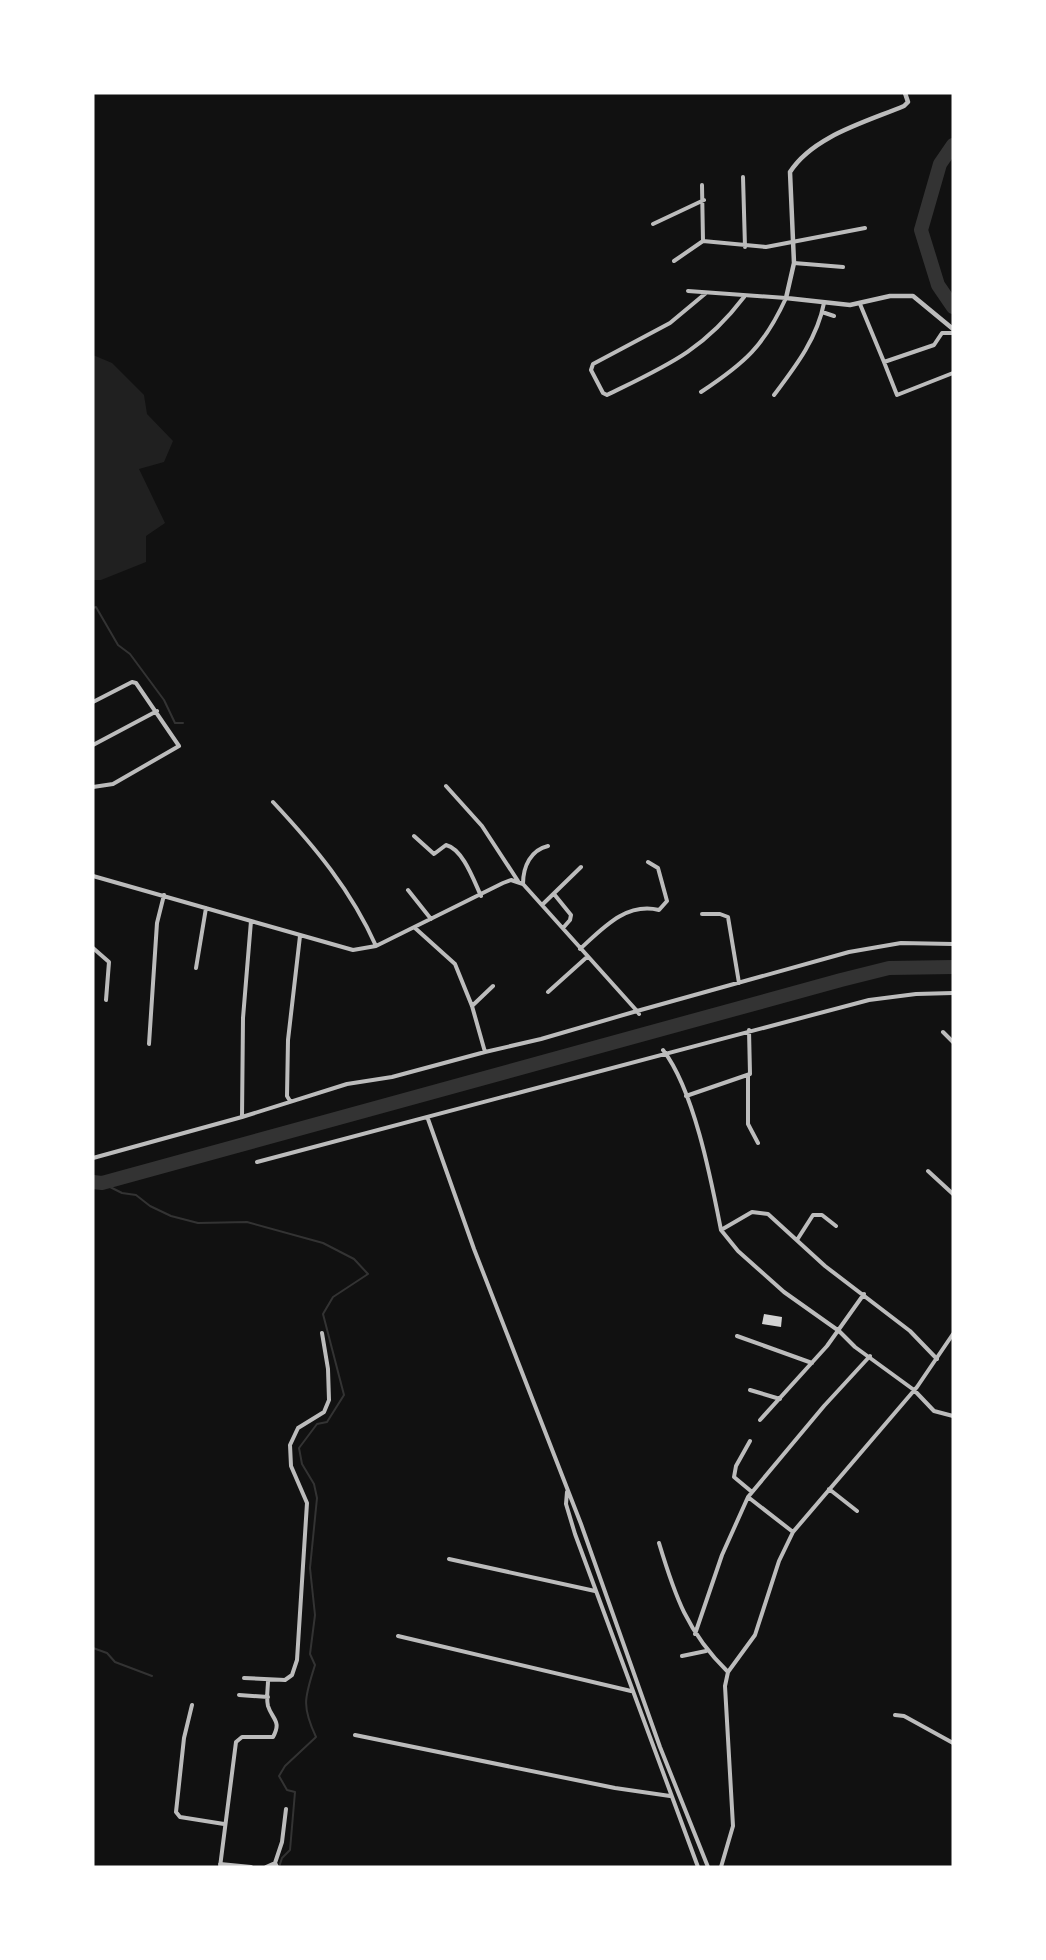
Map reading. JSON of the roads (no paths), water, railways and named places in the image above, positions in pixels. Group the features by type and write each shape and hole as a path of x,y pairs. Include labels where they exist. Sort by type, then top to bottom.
{"street":[{"path":"701,392 746,360 772,327 786,298 794,263 789,180 792,169 811,151 833,136 904,106 908,98 905,93"},
{"path":"743,177 745,247"},
{"path":"702,185 703,241"},
{"path":"653,224 704,200"},
{"path":"674,261 703,241 745,247 766,247 865,228"},
{"path":"794,263 843,267"},
{"path":"688,291 860,304 890,296 913,296 953,331"},
{"path":"706,292 670,323 593,364 591,370 603,393 610,393 696,348 720,327 744,297"},
{"path":"774,395 796,367 816,329 824,303"},
{"path":"860,304 897,395 953,373"},
{"path":"822,312 834,316"},
{"path":"884,362 934,345 942,333 953,331"},
{"path":"93,702 132,682 140,686 179,746 113,784 93,787"},
{"path":"93,745 157,711"},
{"path":"446,786 482,826 518,881"},
{"path":"273,802 320,852 349,897 376,946"},
{"path":"414,836 434,854 446,845 451,846 465,864 481,896"},
{"path":"523,884 523,876 530,858 540,848 548,846"},
{"path":"580,949 624,914 644,906 659,910 667,901 666,887 658,868 648,862"},
{"path":"543,904 581,867"},
{"path":"93,876 343,949 376,946 511,880 518,881 543,904 587,957 638,1012"},
{"path":"408,890 431,919"},
{"path":"554,894 571,915 563,928"},
{"path":"149,1044 157,922 164,895"},
{"path":"196,968 206,908"},
{"path":"702,914 720,914 728,917 739,983"},
{"path":"242,1117 243,1018 252,921"},
{"path":"415,928 455,964 472,1006 485,1052"},
{"path":"290,1101 287,1096 288,1040 300,936"},
{"path":"93,1158 242,1117 347,1084 392,1077 880,945 953,944"},
{"path":"93,948 109,962 106,1000"},
{"path":"548,992 587,957"},
{"path":"472,1006 493,986"},
{"path":"257,1162 428,1119 467,1106 664,1052 869,1000 916,994 953,993"},
{"path":"749,1030 748,1124 758,1143"},
{"path":"943,1032 953,1042"},
{"path":"664,1052 686,1096 699,1132 721,1230 738,1251 770,1281 839,1330 855,1347 914,1390 934,1411 953,1416"},
{"path":"686,1096 728,1080 748,1076"},
{"path":"428,1119 474,1249 581,1524 660,1747 708,1867"},
{"path":"928,1171 953,1194"},
{"path":"721,1230 752,1212 762,1212 774,1218 825,1266 910,1331 937,1359"},
{"path":"797,1240 815,1214 822,1215 836,1226"},
{"path":"760,1420 812,1363 864,1294"},
{"path":"244,1678 268,1681 288,1679 297,1660 307,1503 291,1466 290,1445 298,1428 324,1412 329,1400 328,1369 322,1333"},
{"path":"721,1867 733,1826 725,1686 728,1672 755,1635 776,1570 793,1532 914,1390 953,1334"},
{"path":"737,1336 812,1363"},
{"path":"695,1634 722,1555 748,1497 870,1356"},
{"path":"750,1390 780,1399"},
{"path":"750,1441 736,1466 734,1477 752,1492"},
{"path":"829,1489 857,1511"},
{"path":"567,1492 568,1512 631,1692 698,1867"},
{"path":"748,1497 793,1532"},
{"path":"659,1543 675,1596 695,1634 706,1651 728,1672"},
{"path":"450,1560 596,1591"},
{"path":"398,1636 631,1692"},
{"path":"682,1656 706,1651"},
{"path":"251,1867 220,1866 236,1742 242,1737 271,1738 275,1735 276,1717 268,1706 268,1681"},
{"path":"239,1695 268,1696"},
{"path":"192,1705 184,1738 176,1812 180,1816 224,1824"},
{"path":"895,1715 904,1716 953,1743"},
{"path":"355,1735 586,1783 670,1796"},
{"path":"266,1867 276,1865 282,1842 286,1809"}],"waterway":[{"path":"953,145 940,164 921,230 938,285 953,307"},
{"path":"93,608 96,607 118,645 130,654 164,700 175,723 183,723"},
{"path":"93,1182 102,1183 841,980 889,968 953,967"},
{"path":"102,1183 122,1193 136,1195 150,1206 171,1216 198,1223 247,1222 323,1243 354,1259 368,1274 333,1297 323,1314 344,1395 327,1422 317,1424 299,1448 302,1464 314,1484 317,1498 310,1568 315,1615 310,1654 315,1665 306,1701 308,1717 316,1737 285,1766 279,1776 287,1790 295,1792 290,1850 282,1858 279,1867"},
{"path":"93,1648 107,1653 115,1662 152,1676"}]}
